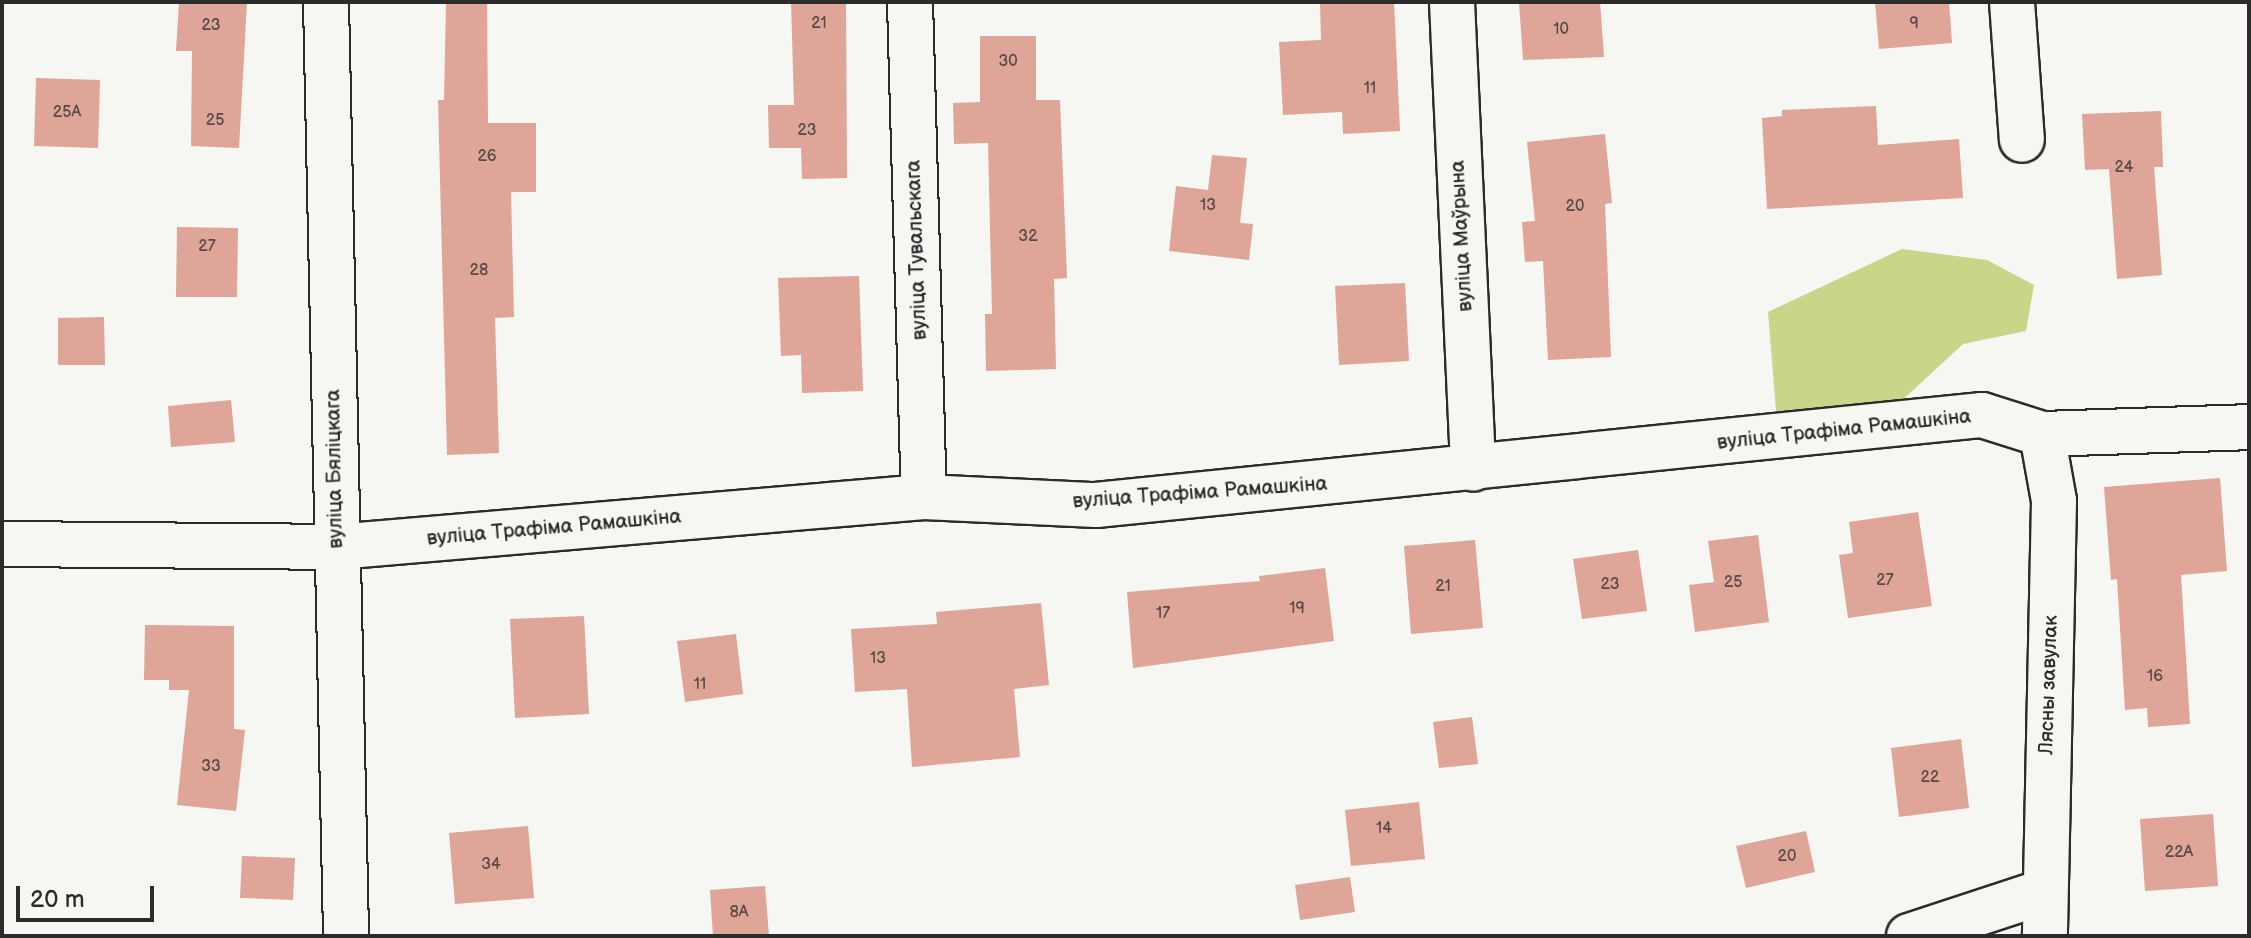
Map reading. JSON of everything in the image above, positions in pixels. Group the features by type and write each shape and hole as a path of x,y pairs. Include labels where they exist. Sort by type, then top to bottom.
{"street":[{"name":"вуліца Бяліцкага","path":"326,2 346,936"},
{"name":"вуліца Тувальскага","path":"910,2 924,497"},
{"name":"вуліца Маўрына","path":"1452,2 1473,469"},
{"path":"2012,2 2022,140"},
{"name":"вуліца Трафіма Рамашкіна","path":"2,544 336,547 924,497 1096,505 1982,415 2042,434 2249,427"},
{"name":"Лясны завулак","path":"2042,434 2054,501 2043,892 2045,936"},
{"path":"1909,936 2043,892"}],"green space":[{"path":"1902,249 1987,260 2034,285 2026,331 1963,344 1896,406 1800,430 1776,410 1768,312"}],"building":[{"path":"179,2 247,2 239,148 191,146 192,51 176,51"},
{"path":"446,2 487,2 488,123 536,123 536,192 511,192 514,317 495,318 499,453 447,455 438,100 444,100"},
{"path":"791,2 846,2 847,178 802,179 801,148 769,148 768,105 794,105"},
{"path":"1320,2 1394,2 1400,131 1343,134 1342,112 1283,115 1279,42 1321,40"},
{"path":"1519,2 1600,2 1604,57 1523,60"},
{"path":"1875,2 1949,2 1952,43 1879,49"},
{"path":"980,36 1036,36 1036,100 1060,100 1067,278 1054,279 1056,369 986,371 985,314 992,314 988,143 954,144 953,103 980,102"},
{"path":"36,78 100,80 98,148 34,146"},
{"path":"1876,106 1878,145 1959,139 1963,198 1767,209 1762,118 1782,116 1782,110"},
{"path":"2161,111 2163,167 2154,167 2162,275 2117,279 2109,169 2085,170 2082,114"},
{"path":"1605,134 1612,203 1605,204 1611,357 1548,360 1543,261 1525,262 1522,222 1535,221 1527,142"},
{"path":"1212,155 1247,158 1240,223 1253,224 1249,260 1169,251 1176,186 1208,190"},
{"path":"177,227 238,228 237,297 176,297"},
{"path":"859,276 863,391 802,393 801,355 781,356 778,278"},
{"path":"1405,283 1409,361 1339,365 1335,286"},
{"path":"104,317 105,365 58,365 58,318"},
{"path":"231,400 235,442 171,447 168,406"},
{"path":"2220,478 2227,571 2181,575 2190,724 2148,727 2147,708 2125,710 2117,579 2111,580 2104,487"},
{"path":"1918,512 1932,606 1848,618 1839,555 1853,553 1849,522"},
{"path":"1758,535 1769,622 1695,632 1689,585 1714,582 1708,541"},
{"path":"1475,540 1483,628 1411,634 1404,546"},
{"path":"1638,550 1647,611 1582,619 1573,559"},
{"path":"1325,568 1334,641 1133,668 1127,592 1260,581 1259,576"},
{"path":"1041,603 1049,685 1014,689 1020,757 912,767 907,689 855,692 851,629 937,624 936,612"},
{"path":"584,616 589,714 515,718 510,619"},
{"path":"145,625 234,626 234,729 245,730 236,811 177,805 189,690 169,690 169,680 144,680"},
{"path":"736,634 743,694 685,702 677,641"},
{"path":"1472,717 1478,764 1439,768 1433,722"},
{"path":"1961,739 1969,808 1899,817 1891,748"},
{"path":"1419,802 1425,859 1351,866 1345,810"},
{"path":"2213,814 2218,886 2145,891 2140,819"},
{"path":"528,826 534,898 455,904 449,833"},
{"path":"1806,831 1815,872 1746,888 1736,846"},
{"path":"242,856 295,858 293,900 240,898"},
{"path":"1350,877 1355,912 1300,920 1295,885"},
{"path":"765,886 769,936 713,936 710,890"}]}
